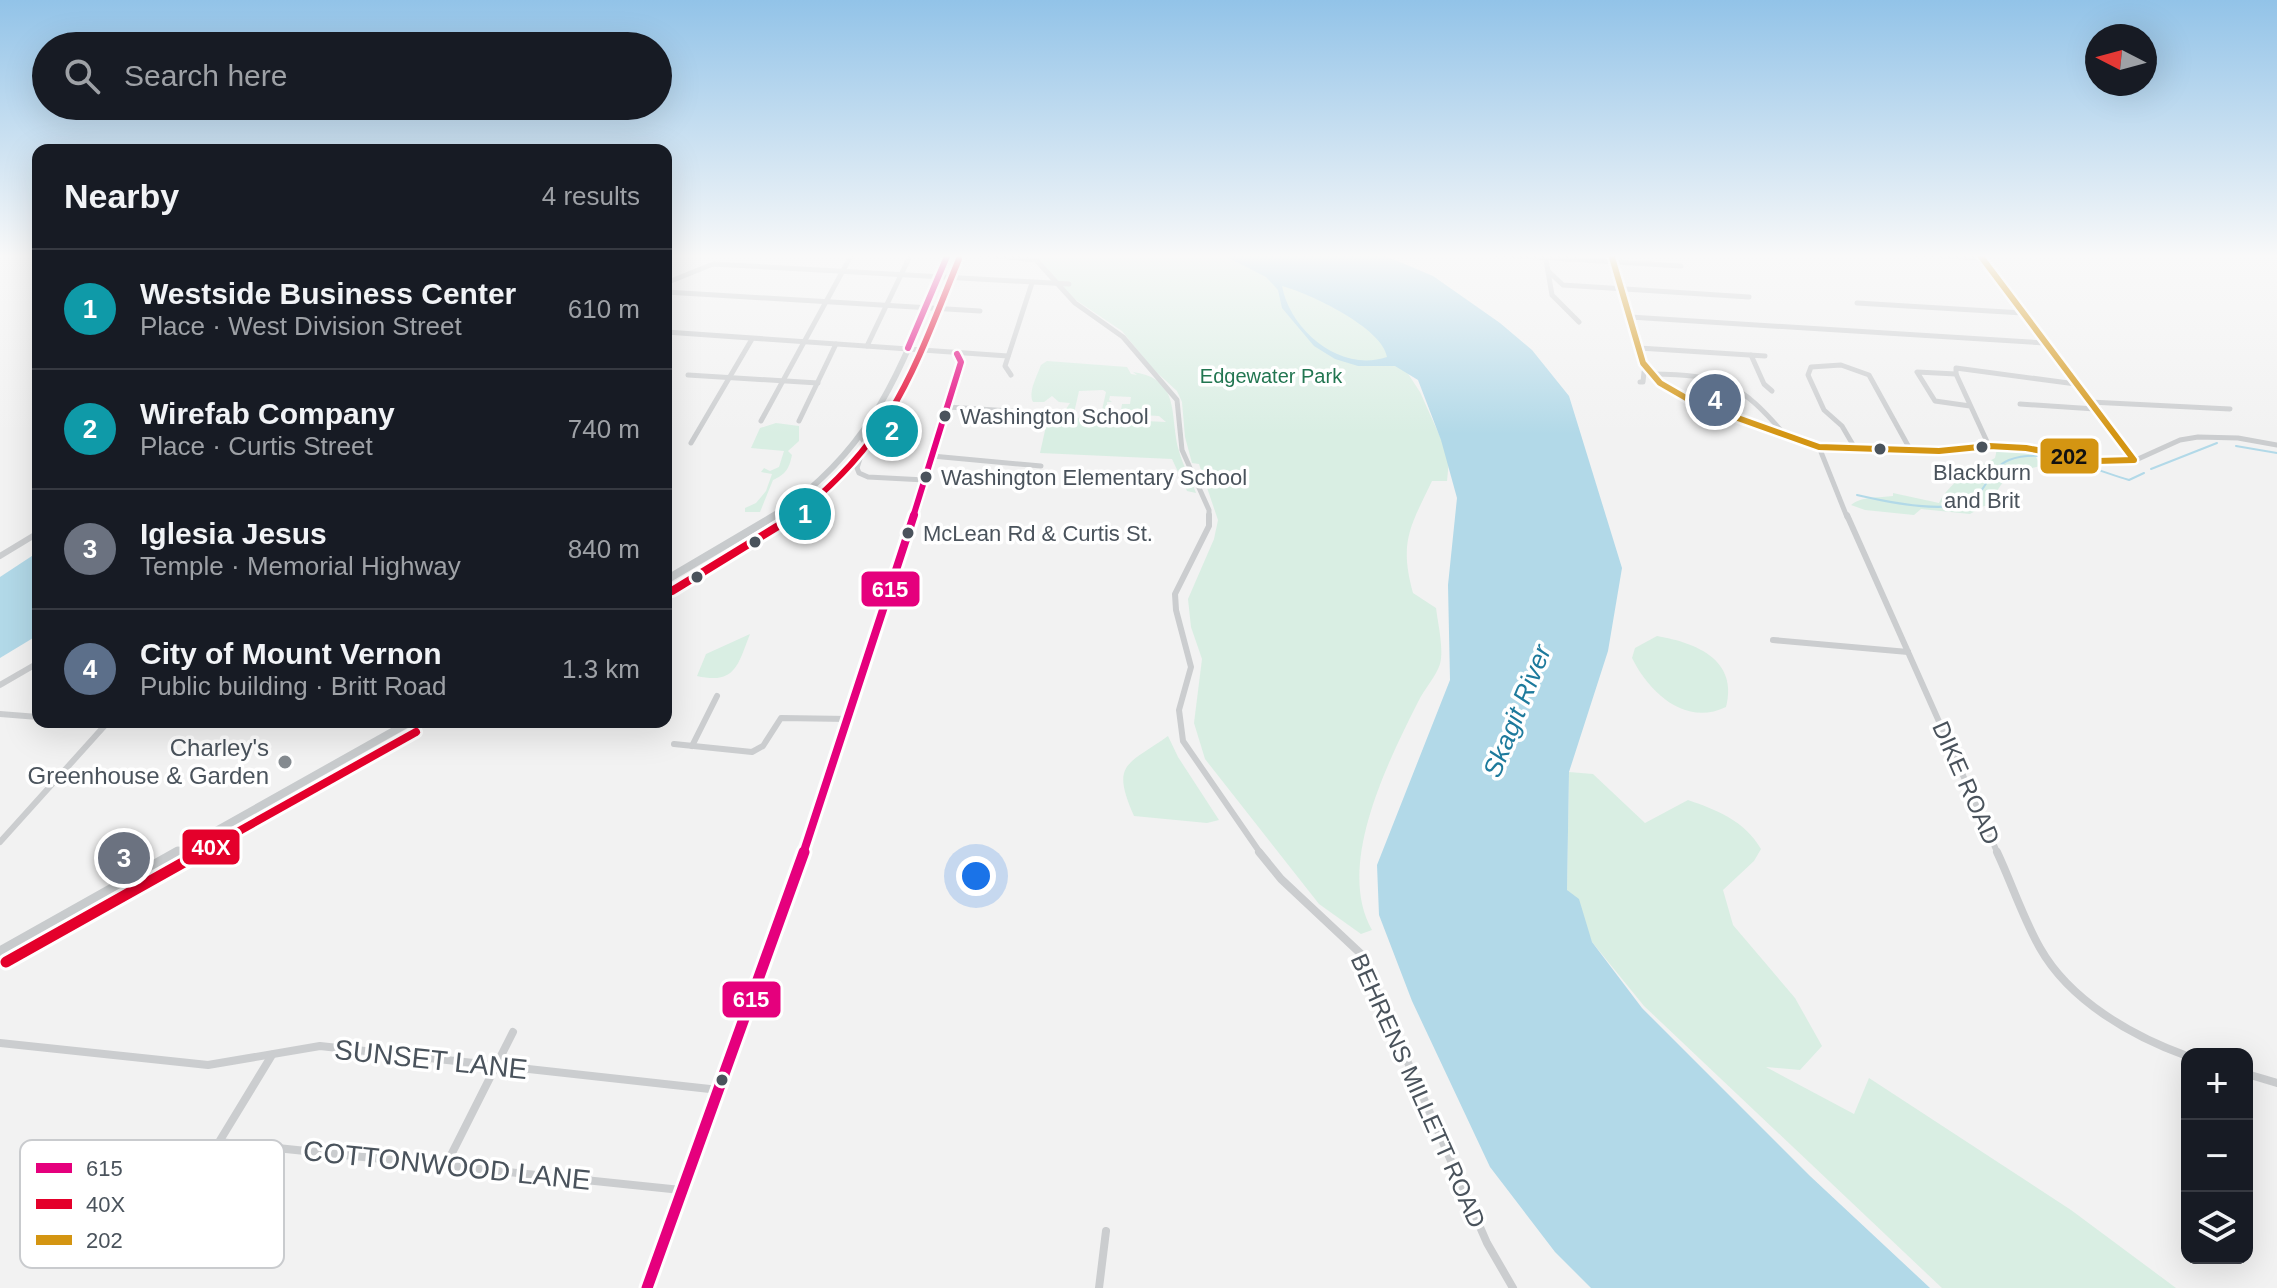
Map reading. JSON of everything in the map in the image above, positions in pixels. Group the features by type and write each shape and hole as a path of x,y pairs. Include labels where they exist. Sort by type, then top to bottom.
{"main road":[{"path":"672,577 747,535 801,497 861,437 880,409 922,314"},
{"path":"0,952 397,728"}],"street":[{"path":"761,421 820,314"},
{"path":"867,346 883,314"},
{"path":"1011,375 1005,369 1022,314"},
{"name":"BEHRENS MILLETT ROAD","path":"1091,314 1123,337 1172,391 1177,400 1182,450 1209,510 1209,526 1175,594 1176,610 1191,667 1179,710 1183,741 1253,844 1281,879 1360,953 1487,1243 1513,1288"},
{"path":"1571,314 1579,322"},
{"path":"1629,314 1650,372 1672,392 1819,447 1911,451 1989,446 2026,448 2097,461 2134,460 2180,440 2198,437 2238,438 2277,445"},
{"path":"2024,314 2134,460"},
{"path":"1630,317 2045,343"},
{"path":"672,332 1008,356"},
{"path":"691,443 752,339"},
{"path":"799,421 836,344"},
{"path":"1639,348 1765,356"},
{"path":"647,1288 849,719 948,407 961,362 957,354"},
{"path":"1751,355 1764,384 1772,391"},
{"path":"1856,450 1842,426 1824,410 1808,375 1811,367 1847,366 1869,375 1911,451"},
{"path":"1989,446 1956,368 1998,372 2042,383 2076,384"},
{"path":"1637,376 1640,382 1643,382 1644,372 1718,378 1756,400 1785,435"},
{"path":"1956,374 1917,372 1935,401 1970,406"},
{"path":"688,375 818,383"},
{"path":"2089,402 2230,409"},
{"path":"2020,404 2095,409"},
{"path":"948,407 1056,414"},
{"path":"880,409 879,420 857,468 862,476 925,480"},
{"path":"861,437 864,448"},
{"name":"DIKE ROAD","path":"1819,447 1856,538 2041,949 2056,970 2082,996 2116,1022 2164,1049 2181,1054"},
{"path":"932,456 1041,466"},
{"path":"0,556 32,537"},
{"path":"1773,640 1908,652"},
{"path":"0,685 32,666"},
{"path":"692,746 717,696"},
{"path":"0,714 32,717"},
{"path":"674,744 752,752 769,741 776,722 781,718 849,719"},
{"path":"0,842 101,728"},
{"path":"446,1165 513,1032"},
{"name":"SUNSET LANE","path":"0,1043 208,1065 320,1046 719,1090"},
{"name":"COTTONWOOD LANE","path":"220,1140 272,1055"},
{"path":"2253,1076 2277,1083"},
{"name":"COTTONWOOD LANE","path":"284,1149 681,1190"},
{"path":"1099,1288 1106,1231"}],"green space":[{"name":"Edgewater Park","path":"1097,314 1345,314 1384,337 1420,392 1442,441 1449,460 1447,481 1432,481 1413,523 1407,547 1413,593 1436,608 1441,658 1393,754 1370,814 1359,876 1362,904 1372,930 1361,934 1319,904 1205,759 1194,723 1202,659 1191,627 1188,599 1214,539 1218,520 1199,464 1192,463 1185,437 1182,402 1177,391 1152,368 1122,331"},
{"path":"1047,361 1127,367 1131,374 1149,376 1159,382 1171,401 1179,451 1196,493 1187,491 1172,459 1040,453 1046,426 1062,426 1061,421 1056,420 1062,417 1166,422 1159,416 1109,413 1110,410 1121,410 1122,404 1130,404 1131,397 1110,396 1112,402 1107,402 1108,412 1102,410 1106,392 1103,390 1079,391 1074,413 1064,412 1070,403 1059,402 1052,396 1044,402 1033,402 1034,384 1041,365"},
{"path":"776,423 799,426 799,441 788,451 792,455 788,467 773,480 760,512 745,512 745,508 756,503 766,491 772,474 761,472 764,468 770,471 779,467 784,451 751,448 760,428"},
{"path":"1997,449 2034,454 2041,466 2016,472 2006,479 1993,499 1996,505 1984,506 1970,514 1921,509 1914,515 1865,510 1851,505 1865,499 1893,496 1893,493 1939,503 1956,482 1995,458"},
{"path":"750,634 738,663 728,675 710,678 697,676 706,654"},
{"path":"1657,636 1686,643 1711,656 1726,677 1726,707 1696,713 1670,703 1658,694 1632,658 1635,648"},
{"path":"1168,736 1219,820 1207,823 1134,816 1124,785 1127,767"},
{"path":"1569,772 1593,774 1645,823 1688,800 1739,824 1761,849 1754,861 1723,890 1733,925 1795,998 1822,1046 1800,1070 1766,1067 1854,1114 1869,1078 2071,1210 2176,1288 1942,1288 1644,1006 1592,942 1567,890"}],"water":[{"name":"Skagit River","path":"1287,314 1293,314 1306,332 1335,353 1352,359 1369,360 1387,357 1373,335 1345,314 1487,314 1532,350 1569,396 1622,568 1608,651 1569,772 1567,890 1579,899 1592,942 1642,1008 1810,1176 1930,1288 1591,1288 1555,1252 1490,1167 1412,1001 1379,915 1377,865 1450,680 1448,585 1457,498 1441,440 1418,380 1395,366 1358,366 1335,359 1314,346"},
{"path":"32,556 32,639 0,658 0,577"}],"waterway":[{"path":"2151,469 2217,443"},
{"path":"2236,446 2277,453"},
{"path":"1857,495 1919,506 1967,503 1977,496 2003,463 2023,456 2069,461 2129,480 2144,473"}],"transit line":[{"name":"615","path":"908,348 922,314"},
{"name":"40X","path":"672,591 765,536 823,493 849,468 873,441 893,411 937,314"},
{"name":"202","path":"1629,314 1643,363 1660,383 1693,402 1819,447 1939,451 1989,446 2026,448 2097,461 2134,460 2024,314"},
{"name":"615","path":"647,1288 849,719 948,407 961,362 957,354"},
{"name":"40X","path":"6,962 416,732"}],"place":[{"name":"City of Mount Vernon","path":"1715,400"},
{"name":"Washington School","path":"945,416"},
{"name":"Wirefab Company","path":"892,431"},
{"name":"Blackburn and Brit","path":"1982,447"},
{"name":"Washington Elementary School","path":"926,477"},
{"name":"Westside Business Center","path":"805,514"},
{"name":"McLean Rd & Curtis St.","path":"908,533"},
{"name":"Charley's Greenhouse & Garden","path":"285,762"},
{"name":"Iglesia Jesus","path":"124,858"}]}
